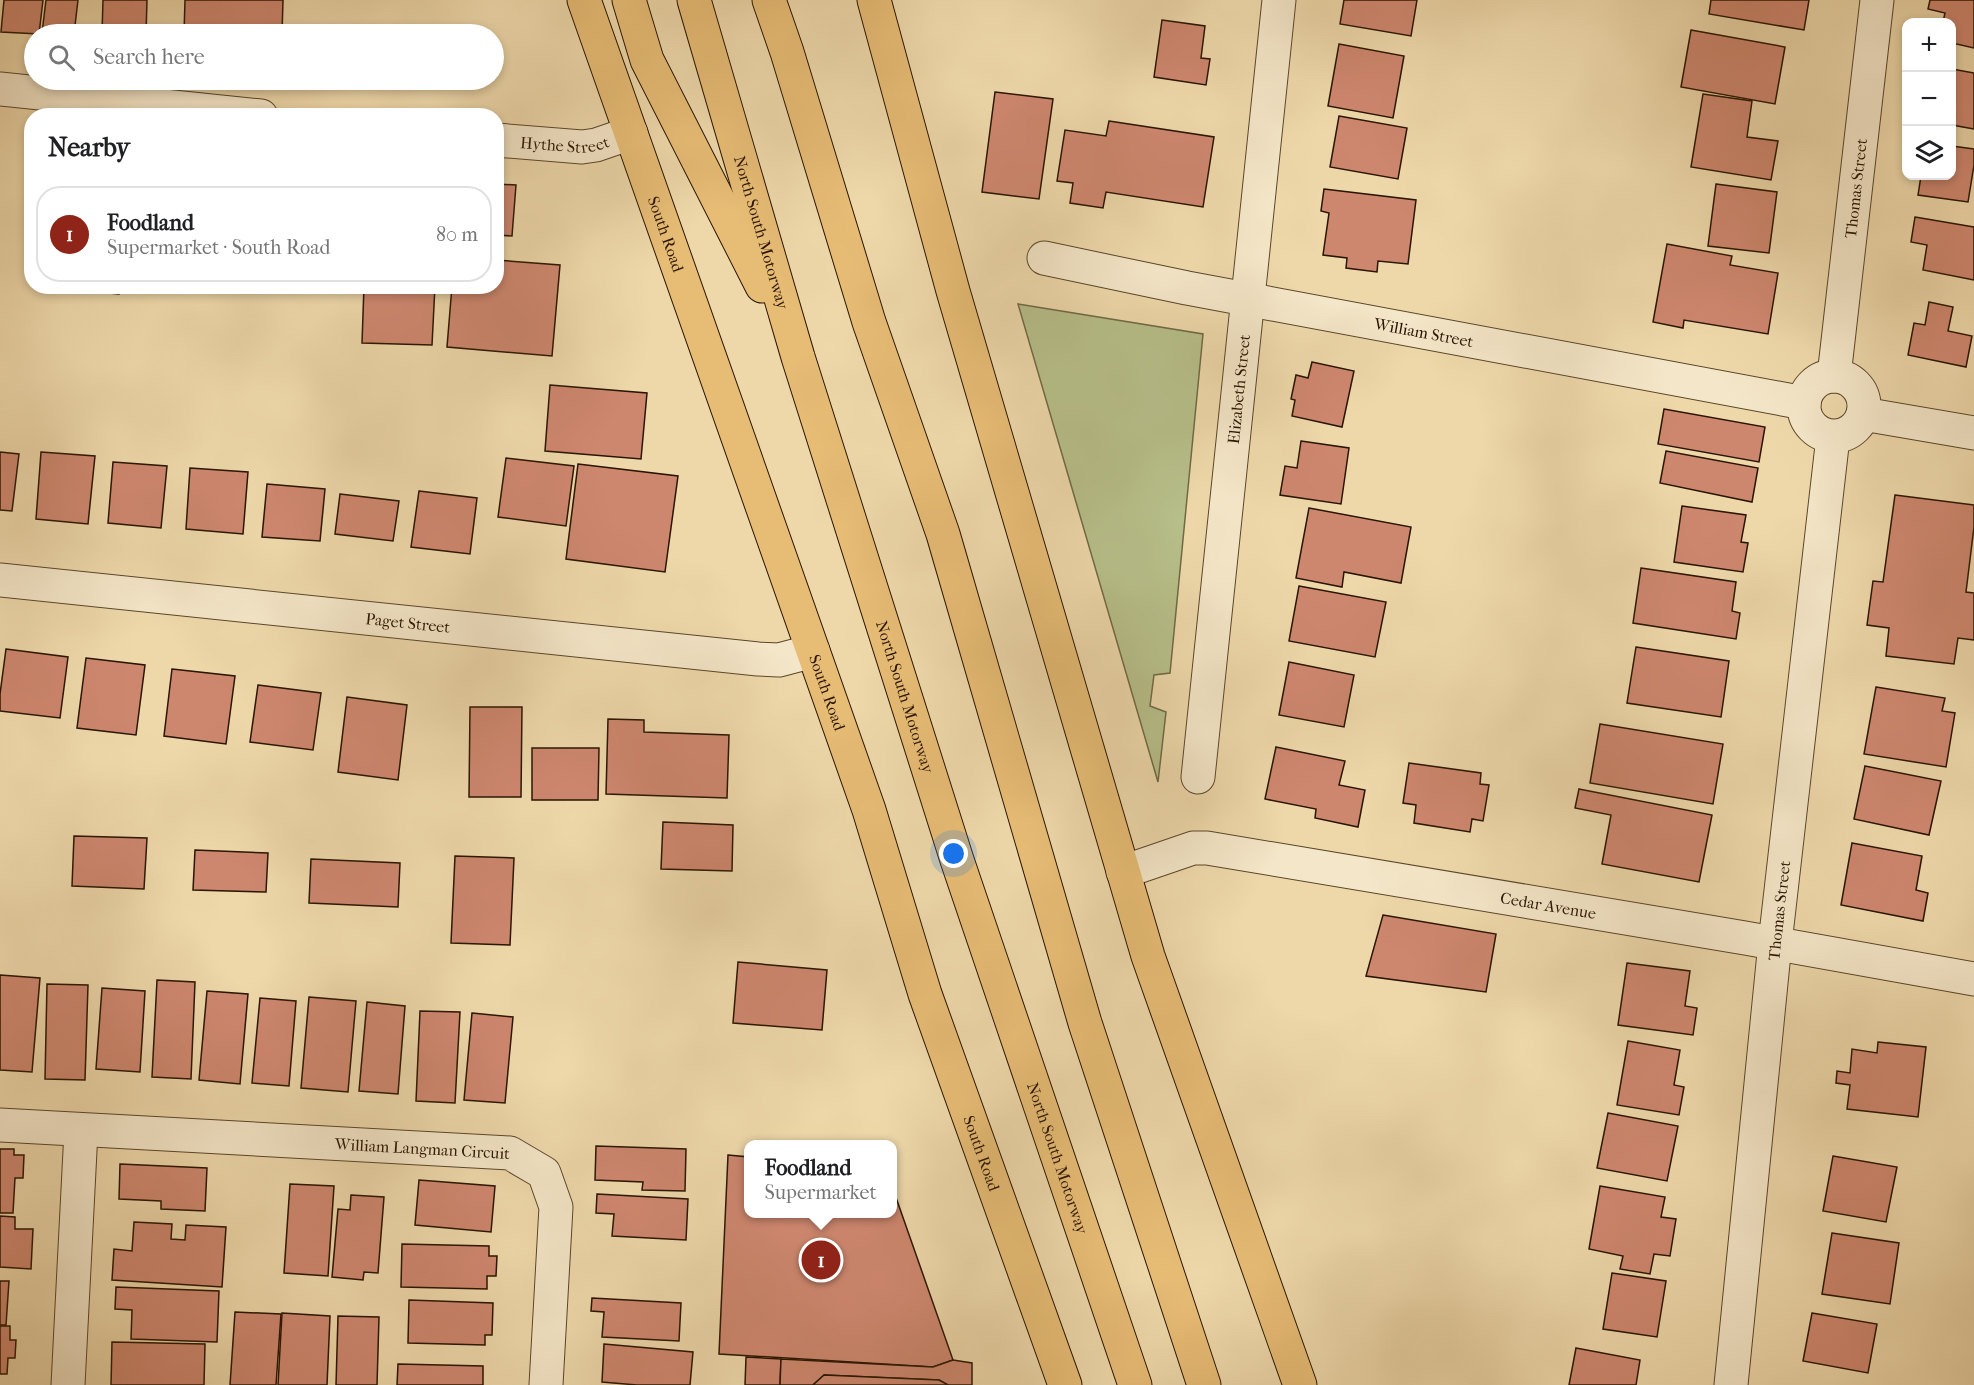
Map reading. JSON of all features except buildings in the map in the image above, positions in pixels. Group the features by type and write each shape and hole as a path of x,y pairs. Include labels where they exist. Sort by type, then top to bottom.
{"main road":[{"name":"South Road","path":"584,0 869,810 925,994 1065,1385"},
{"path":"629,0 647,60 798,357"},
{"name":"North South Motorway","path":"694,0 798,357 957,860 1135,1385"},
{"path":"769,0 869,322 943,534 1085,1023 1204,1385"},
{"path":"777,0 787,52"},
{"path":"873,0 953,291 1148,956 1300,1385"}],"street":[{"name":"Elizabeth Street","path":"1198,777 1279,0"},
{"name":"Thomas Street","path":"1834,376 1877,0"},
{"path":"0,89 184,108"},
{"name":"Hythe Street","path":"504,141 582,147 596,145 631,133"},
{"name":"William Street","path":"1044,258 1247,299 1804,403"},
{"path":"1834,376 1845,378 1855,384 1862,394 1863,414 1849,433 1833,437 1815,430 1808,423 1804,413 1804,403 1809,389 1817,381 1834,376"},
{"path":"1863,414 1974,434"},
{"name":"Thomas Street","path":"1731,1385 1775,943 1833,437"},
{"name":"Paget Street","path":"0,580 758,659 779,660 813,651"},
{"name":"Cedar Avenue","path":"1123,872 1193,848 1206,848 1775,943 1974,979"},
{"name":"William Langman Circuit","path":"0,1125 510,1153 544,1173 556,1207 546,1385"},
{"path":"68,1385 81,1131"}],"green space":[{"path":"1018,304 1203,334 1170,673 1154,675 1150,706 1166,712 1158,782"}],"place":[{"name":"Foodland","path":"821,1260"}]}
